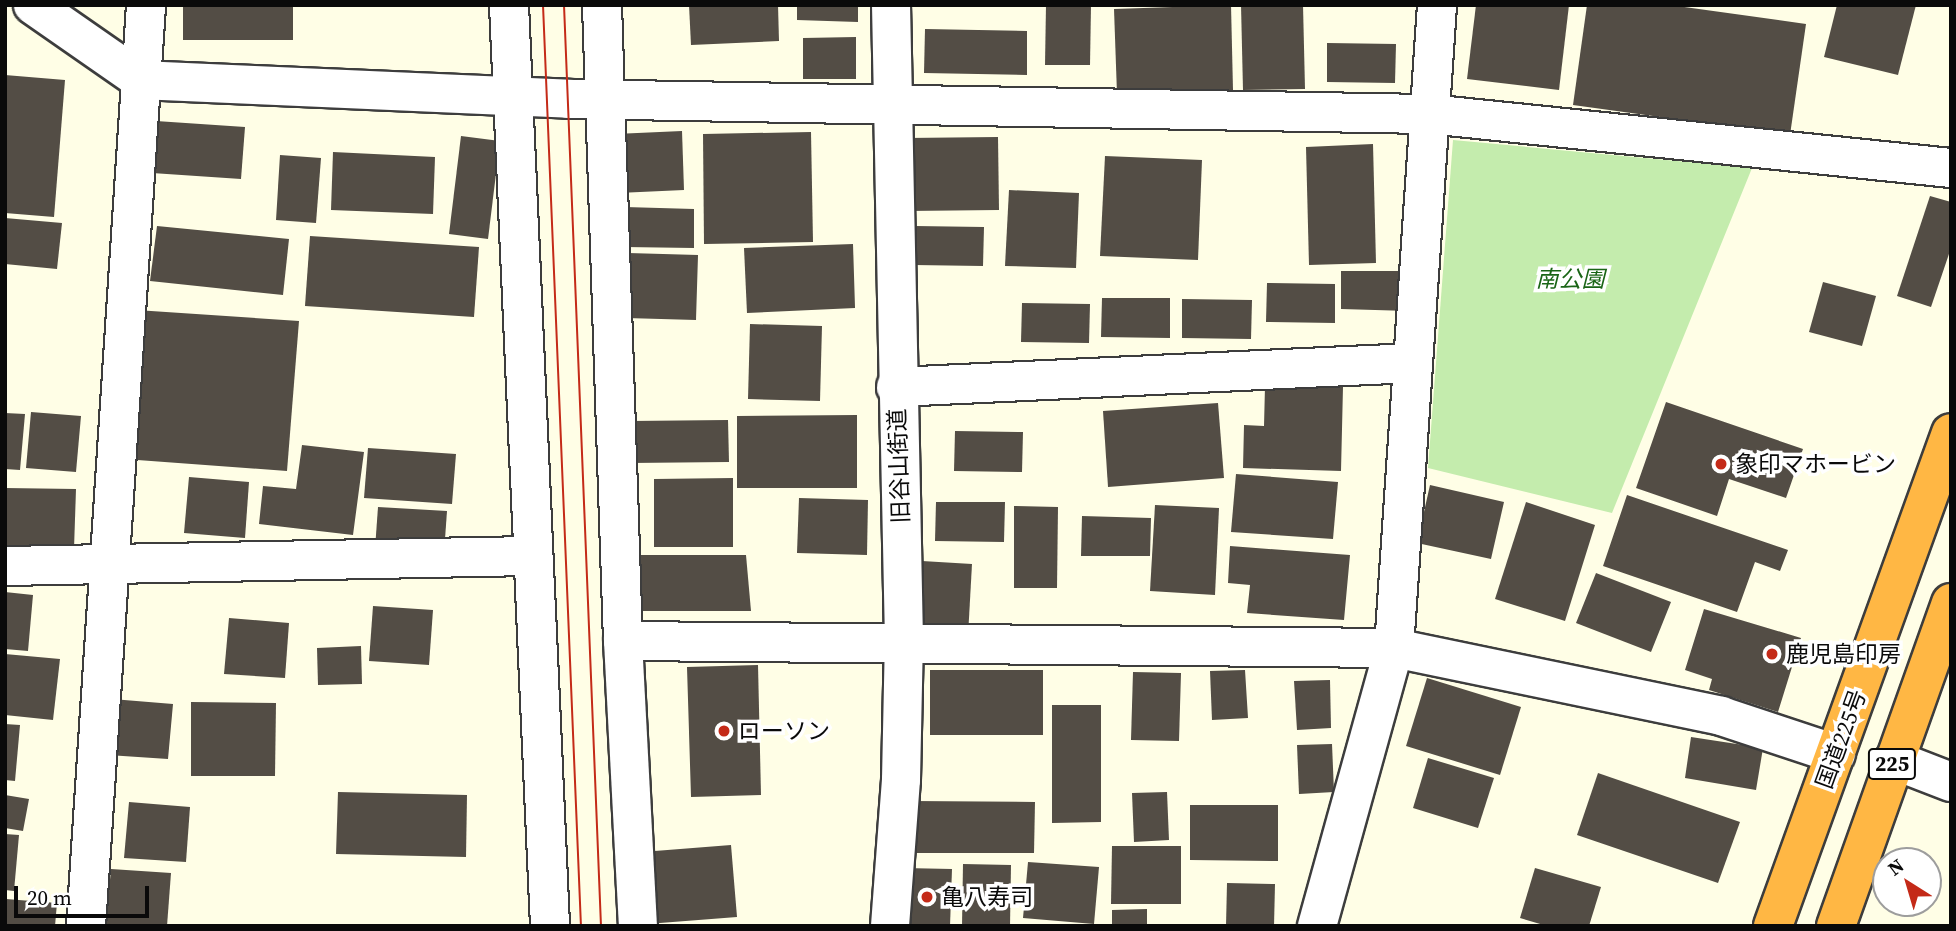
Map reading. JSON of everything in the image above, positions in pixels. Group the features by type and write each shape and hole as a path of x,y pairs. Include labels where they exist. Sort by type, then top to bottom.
{"highway":[{"name":"国道225号","path":"1773,926 1951,433"},
{"name":"225","path":"1836,926 1951,603"}],"street":[{"path":"33,5 141,80 515,97 1429,114 1951,168"},
{"path":"86,926 107,567 146,5"},
{"path":"509,5 550,926"},
{"path":"602,5 623,641 638,926"},
{"name":"旧谷山街道","path":"890,926 901,780 904,641 896,387 891,5"},
{"path":"1317,926 1394,648 1437,5"},
{"path":"896,387 1412,363"},
{"path":"5,566 107,567 533,555"},
{"path":"623,641 904,641 1394,648 1721,716 1836,754"},
{"path":"1894,761 1951,782"}],"green space":[{"name":"南公園","path":"1453,140 1752,168 1612,513 1428,468"}],"building":[{"path":"183,5 293,5 293,40 183,40"},
{"path":"689,5 778,5 779,41 691,45"},
{"path":"797,5 858,5 858,22 797,20"},
{"path":"1046,5 1091,5 1090,65 1045,65"},
{"path":"1231,5 1233,90 1117,94 1114,9"},
{"path":"1241,5 1303,5 1305,89 1243,90"},
{"path":"1476,5 1569,5 1559,90 1467,79"},
{"path":"1587,5 1670,5 1806,24 1790,135 1573,105"},
{"path":"1837,5 1916,5 1898,75 1824,57"},
{"path":"925,29 1027,31 1027,75 924,73"},
{"path":"856,37 856,79 803,79 803,38"},
{"path":"1327,43 1396,44 1395,83 1327,82"},
{"path":"5,75 65,80 54,217 5,213"},
{"path":"156,121 245,127 241,179 152,173"},
{"path":"682,131 684,190 618,193 615,134"},
{"path":"811,132 813,242 704,244 703,134"},
{"path":"461,136 500,141 488,239 449,234"},
{"path":"998,137 999,210 907,211 906,138"},
{"path":"1373,144 1376,263 1309,265 1306,147"},
{"path":"333,152 435,157 433,214 331,210"},
{"path":"280,155 321,158 316,223 276,220"},
{"path":"1105,156 1202,160 1198,260 1100,256"},
{"path":"1009,190 1079,193 1076,268 1005,266"},
{"path":"1930,196 1951,202 1951,248 1931,307 1897,296"},
{"path":"625,207 694,209 694,248 625,247"},
{"path":"5,218 62,223 57,269 5,264"},
{"path":"157,226 289,239 283,295 150,281"},
{"path":"915,226 984,227 983,266 914,265"},
{"path":"310,236 479,247 474,317 305,306"},
{"path":"853,244 855,308 747,313 744,248"},
{"path":"628,253 698,255 696,320 626,318"},
{"path":"1341,271 1410,271 1409,311 1341,309"},
{"path":"1823,282 1876,296 1862,346 1809,332"},
{"path":"1267,283 1335,284 1335,323 1266,322"},
{"path":"1102,298 1170,298 1170,338 1101,337"},
{"path":"1182,299 1252,300 1251,339 1182,338"},
{"path":"1022,303 1090,304 1089,343 1021,342"},
{"path":"136,310 299,321 287,471 124,459"},
{"path":"750,324 822,326 820,401 748,399"},
{"path":"1265,386 1343,387 1341,471 1243,468 1244,425 1264,426"},
{"name":"象印マホービン","path":"1666,402 1803,449 1786,498 1729,479 1717,516 1636,488"},
{"path":"1218,403 1224,478 1108,487 1103,411"},
{"path":"31,412 81,416 76,472 26,468"},
{"path":"5,413 25,414 20,470 5,469"},
{"path":"857,415 857,488 737,488 737,416"},
{"path":"728,420 729,462 630,463 631,421"},
{"path":"955,431 1023,432 1022,472 954,471"},
{"path":"302,445 364,452 353,535 259,524 263,486 296,489"},
{"path":"368,448 456,454 452,504 364,498"},
{"path":"1236,474 1338,482 1333,539 1231,532"},
{"path":"189,477 249,482 245,538 184,533"},
{"path":"733,478 733,547 654,547 654,479"},
{"path":"1430,485 1504,502 1491,559 1417,543"},
{"path":"5,488 76,489 74,549 5,548"},
{"path":"1627,495 1788,550 1780,571 1755,562 1737,612 1603,566"},
{"path":"799,498 868,500 867,555 797,553"},
{"path":"936,502 1005,502 1004,542 935,541"},
{"path":"1526,502 1595,525 1565,621 1495,599"},
{"path":"1155,505 1219,508 1215,595 1150,591"},
{"path":"1014,506 1058,507 1057,588 1014,588"},
{"path":"378,507 447,511 444,553 375,549"},
{"path":"1082,516 1151,518 1150,556 1081,556"},
{"path":"1230,546 1350,555 1344,620 1247,613 1250,585 1228,583"},
{"path":"633,555 746,555 751,611 635,611"},
{"path":"922,561 972,564 968,636 917,633"},
{"path":"1596,573 1671,602 1651,652 1576,623"},
{"path":"5,592 33,595 28,651 5,649"},
{"path":"373,606 433,610 429,665 369,661"},
{"path":"1704,609 1801,638 1778,712 1709,690 1712,679 1685,670"},
{"path":"229,618 289,623 285,678 224,674"},
{"path":"361,646 362,684 318,685 317,648"},
{"path":"5,654 60,659 53,720 5,715"},
{"name":"ローソン","path":"758,665 761,795 691,797 687,667"},
{"path":"930,670 1043,670 1043,735 930,735"},
{"path":"1245,670 1248,718 1212,720 1210,671"},
{"path":"1133,672 1181,673 1179,741 1131,740"},
{"path":"1427,678 1521,707 1500,775 1406,746"},
{"path":"1330,680 1331,728 1297,730 1294,681"},
{"path":"112,699 173,704 168,759 108,755"},
{"path":"191,702 276,703 275,776 191,776"},
{"path":"1052,705 1101,705 1101,822 1052,823"},
{"path":"5,724 20,725 15,781 5,780"},
{"path":"1691,737 1763,748 1756,790 1685,778"},
{"path":"1332,744 1334,792 1299,794 1297,745"},
{"path":"1428,758 1494,778 1478,828 1413,808"},
{"path":"1598,773 1740,822 1718,883 1577,835"},
{"path":"338,792 467,795 466,857 336,854"},
{"path":"1167,792 1169,840 1134,842 1132,793"},
{"path":"5,795 29,799 23,831 5,828"},
{"path":"911,801 1035,802 1034,853 910,853"},
{"path":"129,802 190,807 186,862 124,858"},
{"path":"1190,805 1278,805 1278,861 1190,860"},
{"path":"5,834 19,835 14,891 5,890"},
{"path":"731,845 737,917 647,924 642,852"},
{"path":"1112,846 1181,846 1181,904 1111,904"},
{"path":"1028,862 1099,867 1094,924 1023,918"},
{"path":"963,864 1011,865 1010,926 962,926"},
{"name":"亀八寿司","path":"904,868 952,869 950,926 903,926"},
{"path":"1535,868 1601,887 1589,926 1547,926 1520,918"},
{"path":"111,869 171,873 167,926 106,924"},
{"path":"1227,883 1275,884 1274,926 1226,926"},
{"path":"6,899 57,903 55,926 5,926"},
{"path":"1147,909 1147,926 1112,926 1112,910"}],"tram line":[{"path":"543,5 581,926"},
{"path":"564,5 601,926"}],"place":[{"name":"象印マホービン","path":"1721,464"},
{"name":"鹿児島印房","path":"1772,654"},
{"name":"ローソン","path":"724,731"},
{"name":"亀八寿司","path":"927,897"}]}
